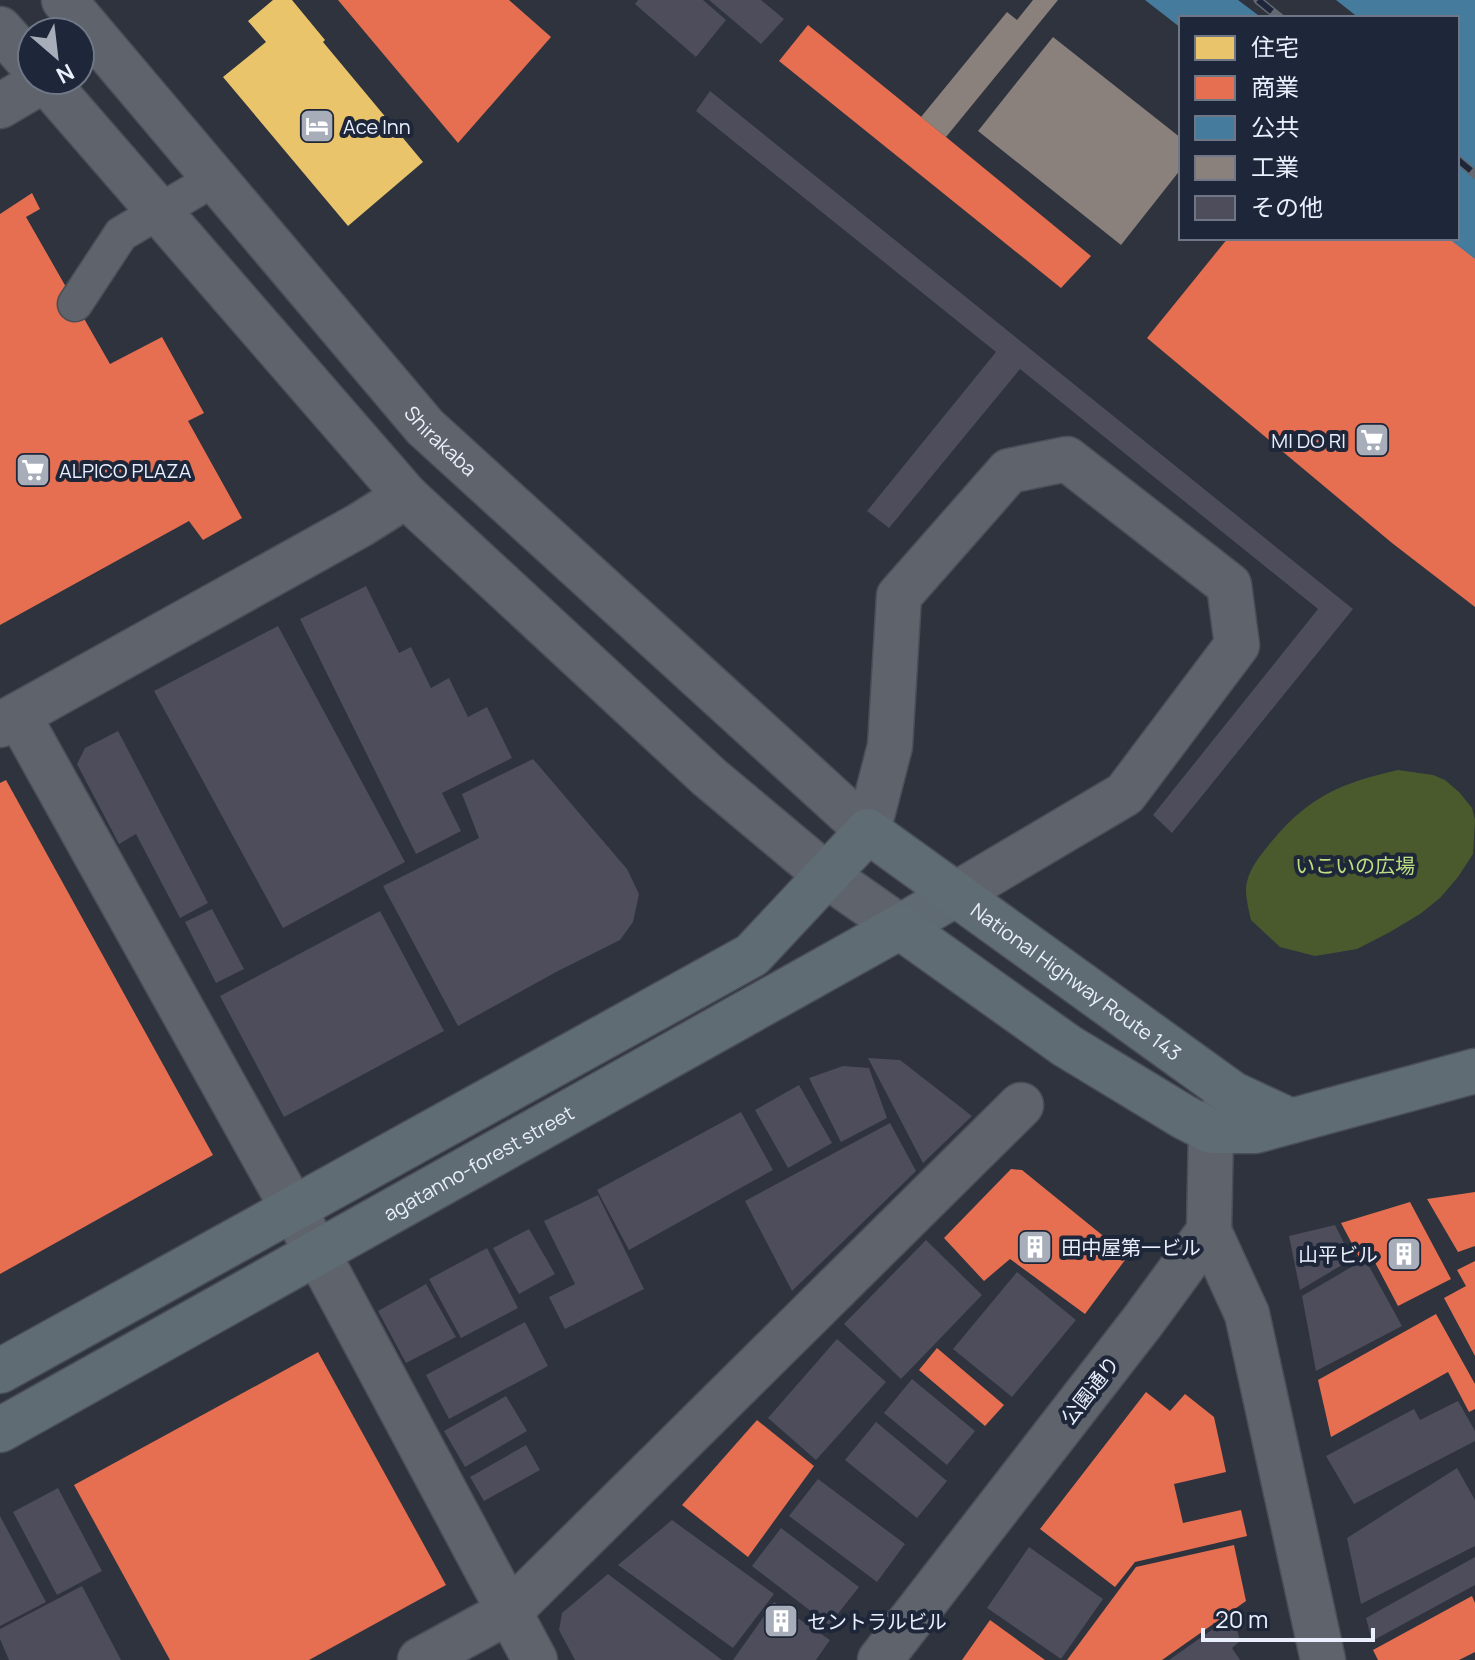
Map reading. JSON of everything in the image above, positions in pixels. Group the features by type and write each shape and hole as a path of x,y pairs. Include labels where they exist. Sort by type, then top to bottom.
{"highway":[{"path":"0,1371 752,955 868,831"},
{"name":"National Highway Route 143","path":"868,831 1233,1094 1291,1121"},
{"path":"900,927 1067,1046 1211,1131 1255,1131 1475,1071"},
{"name":"agatanno-forest street","path":"0,1430 900,927"}],"main road":[{"name":"agatanno-forest street","path":"900,927 956,894"}],"street":[{"path":"0,29 16,47"},
{"name":"Shirakaba","path":"96,57 214,179 425,427 868,831"},
{"path":"58,96 406,496 709,777 826,875 900,927"},
{"path":"868,831 890,746 899,596 1009,471 1067,459 1229,585 1237,645 1125,794 956,894"},
{"path":"406,496 360,525 9,720 293,1209 535,1660"},
{"path":"1233,1094 1211,1131 1209,1231 1247,1314 1323,1660"},
{"path":"420,1660 510,1611 1021,1105"},
{"name":"公園通り","path":"880,1660 1209,1231"}],"lane":[{"path":"75,304 121,234 214,179"}],"green space":[{"name":"いこいの広場","path":"1398,770 1445,780 1472,808 1475,820 1473,854 1458,877 1440,898 1420,914 1357,949 1315,956 1280,947 1251,920 1246,890 1255,864 1286,826 1314,802 1343,786"}],"building: 住宅":[{"path":"273,0 292,0 423,162 348,226 223,77 266,42 248,21"}],"building: 商業":[{"path":"338,0 509,0 551,37 458,143"},
{"path":"808,25 1091,256 1061,288 779,61"},
{"path":"32,193 40,209 26,217 110,364 162,337 204,413 188,421 242,518 203,540 189,521 0,625 0,214"},
{"name":"MI DO RI","path":"1226,240 1452,240 1475,258 1475,607 1392,543 1147,338"},
{"path":"6,780 213,1155 0,1274 0,783"},
{"name":"田中屋第一ビル","path":"1011,1169 1022,1170 1128,1256 1085,1314 1010,1259 984,1281 944,1238"},
{"path":"1475,1192 1475,1246 1458,1252 1427,1199"},
{"name":"山平ビル","path":"1410,1202 1451,1279 1398,1306 1369,1251 1359,1257 1341,1223"},
{"path":"1475,1261 1475,1356 1444,1298 1466,1286 1457,1270"},
{"path":"1436,1314 1475,1384 1475,1409 1469,1412 1448,1372 1331,1437 1318,1380"},
{"path":"937,1348 1004,1405 985,1426 919,1370"},
{"path":"318,1352 446,1585 309,1660 170,1660 74,1485"},
{"path":"1146,1392 1170,1411 1185,1394 1214,1417 1226,1472 1174,1484 1183,1523 1241,1510 1247,1536 1135,1562 1115,1587 1040,1529"},
{"path":"757,1420 814,1466 748,1557 682,1505"},
{"path":"1234,1545 1246,1601 1162,1660 1067,1660 1136,1567"},
{"path":"1472,1596 1475,1603 1475,1652 1459,1660 1378,1660 1373,1650"},
{"path":"990,1620 1045,1660 962,1660"}],"building: 公共":[{"path":"1145,0 1238,0 1259,16 1179,16 1179,26"},
{"path":"1336,0 1475,0 1475,259 1451,240 1459,240 1459,16 1356,16"}],"building: 工業":[{"path":"1033,0 1058,0 946,137 921,117 1007,12 1017,20"},
{"path":"1053,37 1179,136 1179,172 1121,245 978,131"}],"building: その他":[{"path":"638,0 703,0 726,20 696,57 635,4"},
{"path":"709,0 761,0 784,19 761,44"},
{"path":"710,91 1353,609 1172,833 1153,815 1318,609 1020,369 889,528 867,511 996,352 696,111"},
{"path":"366,586 399,653 411,647 431,688 449,678 468,717 487,707 512,758 442,793 461,831 416,854 300,619"},
{"path":"278,626 405,862 283,928 154,691"},
{"path":"118,731 208,903 180,918 136,834 119,844 77,764 85,748"},
{"path":"533,759 627,869 639,894 633,922 620,940 458,1026 383,886 479,838 462,794"},
{"path":"212,909 244,969 216,983 185,922"},
{"path":"380,911 444,1031 284,1117 220,996"},
{"path":"868,1058 900,1060 972,1116 923,1163"},
{"path":"843,1066 869,1068 887,1118 841,1142 809,1078"},
{"path":"799,1085 832,1143 788,1168 755,1110"},
{"path":"741,1112 773,1170 629,1250 597,1190"},
{"path":"890,1123 916,1171 792,1291 745,1201"},
{"path":"598,1195 644,1289 565,1329 549,1297 575,1284 544,1221"},
{"path":"1335,1225 1352,1259 1300,1290 1289,1236"},
{"path":"529,1229 555,1274 519,1294 493,1248"},
{"path":"926,1240 982,1295 901,1379 844,1324"},
{"path":"487,1248 518,1308 461,1338 429,1279"},
{"path":"1365,1259 1402,1326 1316,1371 1302,1296"},
{"path":"1017,1272 1076,1320 1012,1397 953,1349"},
{"path":"426,1284 456,1337 406,1363 378,1311"},
{"path":"525,1322 548,1366 449,1419 426,1375"},
{"path":"837,1339 886,1382 816,1460 768,1418"},
{"path":"912,1379 975,1431 947,1465 884,1413"},
{"path":"506,1396 527,1431 465,1467 444,1431"},
{"path":"1458,1401 1475,1431 1475,1441 1354,1504 1326,1456 1414,1409 1420,1420"},
{"path":"876,1422 947,1481 917,1518 845,1460"},
{"path":"526,1445 540,1470 484,1501 470,1477"},
{"path":"1457,1468 1475,1500 1475,1546 1361,1604 1347,1538"},
{"path":"818,1479 905,1544 877,1582 789,1516"},
{"path":"58,1488 102,1571 57,1595 13,1512"},
{"path":"0,1516 46,1602 0,1626"},
{"path":"672,1520 774,1594 733,1648 618,1565"},
{"path":"781,1528 859,1587 829,1625 752,1566"},
{"path":"1029,1547 1103,1599 1061,1659 987,1608"},
{"path":"1475,1557 1475,1585 1372,1641 1366,1618"},
{"path":"608,1574 722,1660 575,1660 559,1630 562,1613"},
{"path":"82,1586 121,1660 9,1660 0,1639 0,1629"},
{"name":"セントラルビル","path":"774,1602 830,1640 816,1660 733,1660"},
{"path":"1233,1615 1240,1641 1232,1648 1240,1660 1169,1660"}],"railway":[{"path":"1258,0 1278,16"},
{"path":"1459,161 1475,174"}],"place":[{"name":"Ace Inn","path":"317,126"},
{"name":"MI DO RI","path":"1372,440"},
{"name":"ALPICO PLAZA","path":"33,470"},
{"name":"田中屋第一ビル","path":"1035,1247"},
{"name":"山平ビル","path":"1404,1254"},
{"name":"セントラルビル","path":"781,1621"}]}
